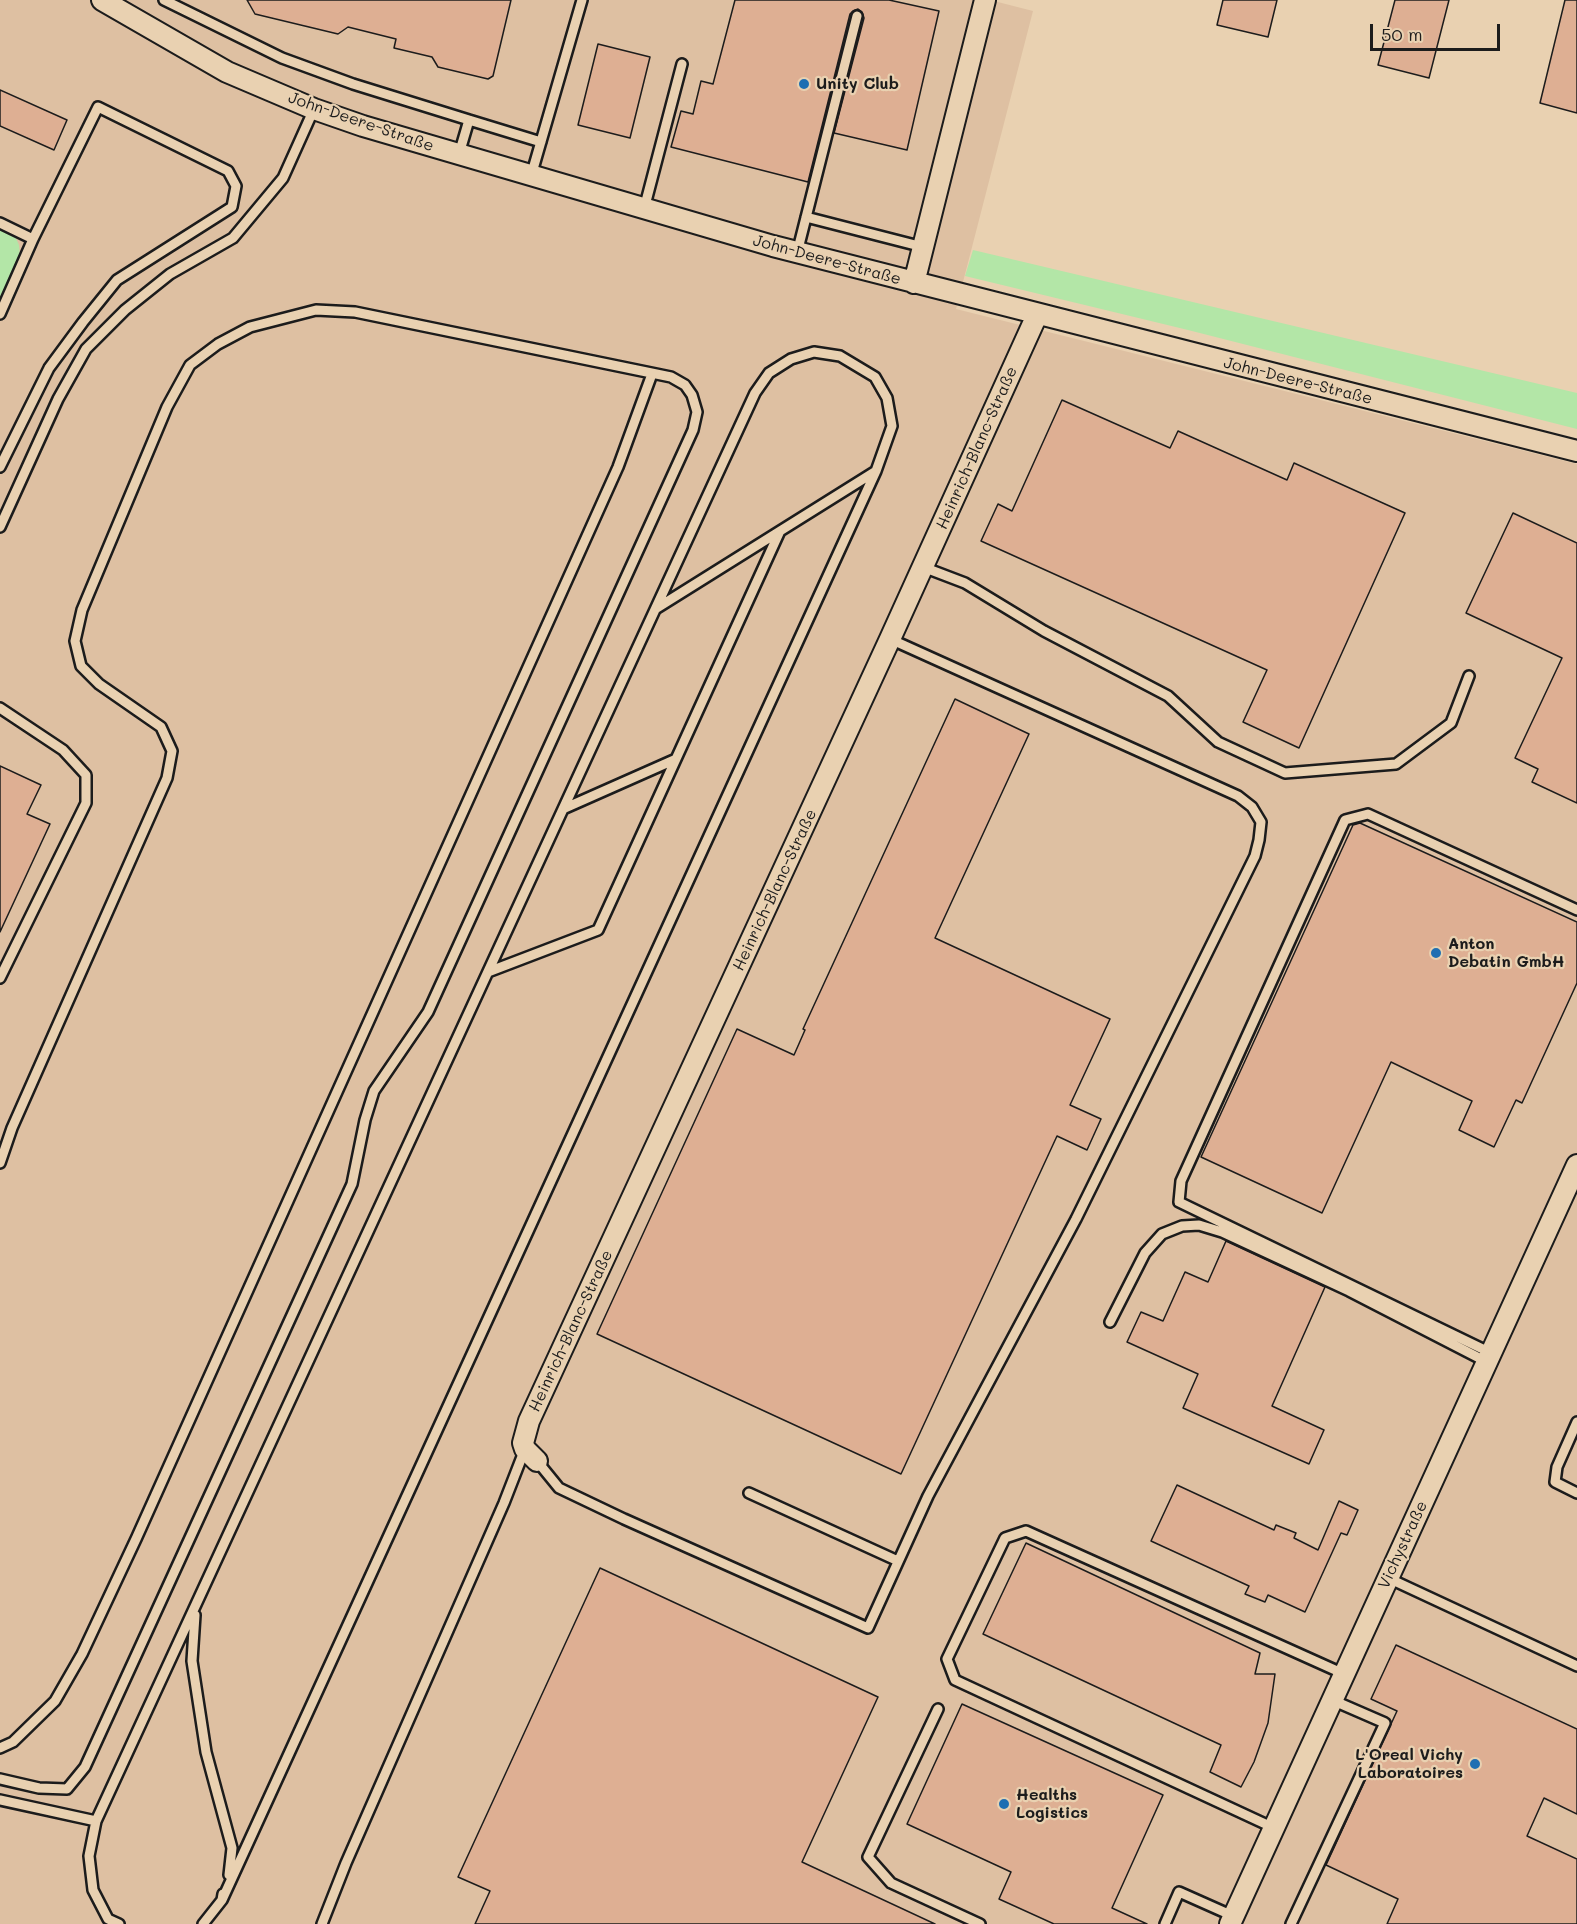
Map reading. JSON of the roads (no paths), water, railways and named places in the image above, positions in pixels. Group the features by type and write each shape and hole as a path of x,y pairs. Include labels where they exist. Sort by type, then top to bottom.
{"street":[{"path":"914,283 985,0"},
{"name":"John-Deere-Straße","path":"105,1 228,72 314,109 363,126 797,253 1577,451"},
{"name":"Heinrich-Blanc-Straße","path":"531,1455 523,1443 529,1421 1037,315"},
{"name":"Vichystraße","path":"1231,1920 1577,1165"}],"lane":[{"path":"164,0 282,58 353,84 541,142"},
{"path":"531,176 582,0"},
{"path":"797,253 857,16"},
{"path":"644,209 682,64"},
{"path":"0,314 33,239 98,107 228,171 236,186 232,207 117,280 82,322 49,368 0,466"},
{"path":"0,527 58,399 86,349 125,310 170,274 233,238 283,178 314,109"},
{"path":"459,154 469,120"},
{"path":"806,217 923,247"},
{"path":"0,223 33,239"},
{"path":"0,1162 12,1128 167,778 172,751 161,727 99,684 81,666 75,640 81,610 167,406 190,365 218,344 250,327 316,310 355,312 671,377 685,385 692,395 697,412 693,430 428,1012 374,1091 365,1120 352,1184 85,1767 67,1789 39,1788 0,1779"},
{"path":"119,1924 108,1919 93,1890 89,1856 96,1821 755,393 769,373 791,359 814,352 840,356 875,377 887,398 892,426 876,471 222,1900 203,1924"},
{"path":"0,1748 12,1742 55,1701 82,1654 146,1517 618,467 652,374"},
{"path":"655,609 876,471"},
{"path":"488,972 598,930 780,531"},
{"path":"923,567 965,583 1044,631 1168,696 1218,742 1285,773 1396,764 1451,723 1469,676"},
{"path":"322,1924 346,1863 504,1503 531,1455 559,1488 634,1524 868,1628 928,1496 1082,1208 1255,856 1261,822 1252,807 1238,796 890,639"},
{"path":"0,708 63,750 86,775 86,803 0,978"},
{"path":"563,809 676,759"},
{"path":"1489,1357 1179,1202 1181,1181 1345,820 1368,814 1577,910"},
{"path":"1110,1322 1145,1253 1162,1234 1182,1226 1198,1225 1222,1232 1489,1357"},
{"path":"1577,1422 1557,1467 1555,1482 1577,1493"},
{"path":"750,1493 898,1561"},
{"path":"1274,1828 955,1680 947,1659 1005,1538 1026,1531 1344,1674"},
{"path":"1388,1578 1577,1666"},
{"path":"195,1610 192,1661 206,1752 232,1848 230,1874 222,1900"},
{"path":"1291,1924 1385,1723 1332,1700"},
{"path":"938,1709 868,1857 891,1882 980,1924"},
{"path":"0,1800 96,1821"},
{"path":"1165,1924 1179,1892 1231,1920"}],"place":[{"name":"Unity Club","path":"804,84"},
{"name":"Anton Debatin GmbH","path":"1436,953"},
{"name":"L'Oreal Vichy Laboratoires","path":"1475,1764"},
{"name":"Healths Logistics","path":"1004,1804"}]}
